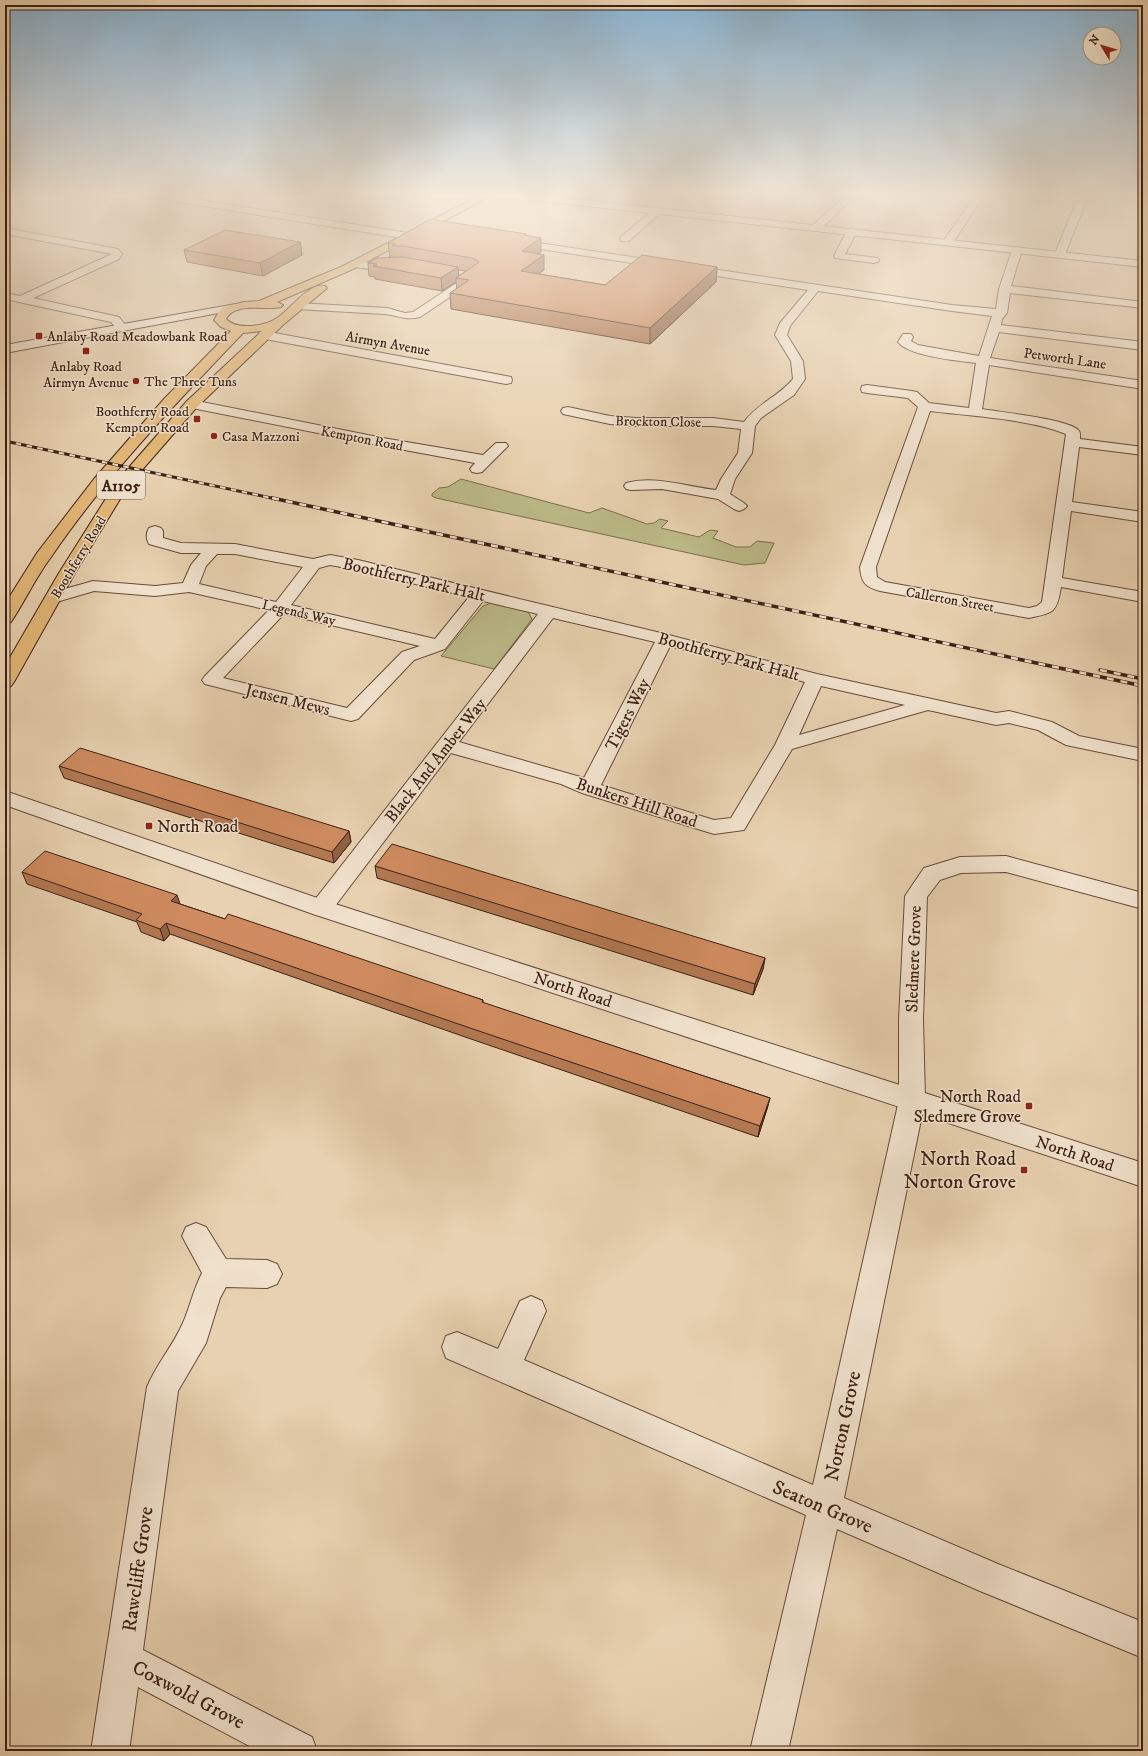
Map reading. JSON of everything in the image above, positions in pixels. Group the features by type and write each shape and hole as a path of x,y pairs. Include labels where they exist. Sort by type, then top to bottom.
{"main road":[{"name":"A1105","path":"262,304 321,279"},
{"name":"A1105","path":"297,306 262,304 236,308 225,312 221,316 220,320 222,323 234,328 262,328 283,319 297,306 334,279"},
{"path":"262,304 279,307 284,310 283,319"},
{"name":"Boothferry Road","path":"5,682 67,573 122,484 192,404 264,335 283,319"},
{"name":"Boothferry Road","path":"5,618 43,556 99,482 234,328"}],"street":[{"path":"22,299 66,279"},
{"path":"297,306 387,311 405,316 416,315 470,279"},
{"path":"762,279 952,308 1001,313"},
{"path":"975,413 983,361 995,328 996,318 1001,313 1008,279"},
{"path":"722,495 728,479 745,453 748,426 756,416 789,392 799,378 797,361 781,335 784,325 816,287"},
{"path":"1005,289 1143,305"},
{"path":"5,296 115,319 121,327"},
{"path":"5,349 121,327 236,308"},
{"path":"5,359 203,325 234,328"},
{"path":"995,328 1143,346"},
{"name":"Airmyn Avenue","path":"264,335 506,380"},
{"name":"Petworth Lane","path":"902,340 914,348 983,361 1143,385"},
{"path":"867,389 912,395 925,406 1017,418 1061,427 1073,437 1143,451"},
{"name":"Kempton Road","path":"192,404 345,435 481,465 501,446"},
{"name":"Callerton Street","path":"925,406 868,567 869,579 880,586 1029,612 1044,610 1050,603 1073,437"},
{"name":"Brockton Close","path":"566,411 610,420 636,422 682,420 748,426"},
{"path":"627,486 662,485 702,493 722,495 739,506"},
{"path":"1064,505 1143,517"},
{"name":"Boothferry Park Halt","path":"157,530 155,541 181,548 235,549 313,564 330,560 358,565 665,639 815,679 925,705 996,720 1009,717 1045,726 1074,741 1143,755"},
{"path":"189,587 199,565 213,548"},
{"path":"280,608 313,564"},
{"name":"Legends Way","path":"67,573 93,586"},
{"path":"1053,581 1143,596"},
{"name":"Legends Way","path":"53,598 93,586 155,591 189,587 439,646"},
{"path":"439,646 480,594"},
{"name":"Jensen Mews","path":"280,608 211,680 351,715 408,656 439,646"},
{"name":"Black And Amber Way","path":"320,908 549,612"},
{"name":"Tigers Way","path":"589,788 665,639"},
{"name":"Bunkers Hill Road","path":"447,745 568,779 589,788 714,827 737,825 785,745 815,679"},
{"path":"785,745 925,705"},
{"name":"North Road","path":"5,798 320,908 1143,1175"},
{"name":"Sledmere Grove","path":"912,1100 911,1019 916,896 932,874 960,865 1006,864 1143,901"},
{"name":"Norton Grove","path":"769,1751 825,1507 912,1100"},
{"path":"196,1236 218,1273 266,1274"},
{"name":"Rawcliffe Grove","path":"110,1751 163,1387 195,1332 207,1293 218,1273"},
{"path":"505,1368 531,1311"},
{"name":"Seaton Grove","path":"457,1347 992,1579 1143,1640"},
{"name":"Coxwold Grove","path":"123,1659 298,1751"}],"shaded area":[{"path":"461,479 589,513 602,508 647,524 654,523 660,519 668,521 661,528 699,537 710,530 718,531 713,538 736,547 750,547 757,541 774,543 765,563 744,565 432,496 432,494 439,488 448,487"},
{"path":"493,602 528,612 532,619 494,669 441,656 483,606"}],"building":[{"path":"462,279 569,279 605,285 612,279 704,279 650,328 450,293 469,280"},
{"path":"80,748 349,831 332,852 59,766"},
{"path":"392,844 765,958 755,984 375,866"},
{"path":"45,851 177,895 171,901 225,919 228,914 483,1000 482,1002 770,1098 760,1126 166,923 160,929 136,920 142,914 22,872"}],"railway":[{"path":"5,441 276,499"},
{"path":"272,498 1143,686"},
{"path":"1100,670 1143,679"}],"place":[{"name":"Anlaby Road Meadowbank Road","path":"39,336"},
{"name":"Anlaby Road Airmyn Avenue","path":"86,351"},
{"name":"The Three Tuns","path":"136,381"},
{"name":"Boothferry Road Kempton Road","path":"197,419"},
{"name":"Casa Mazzoni","path":"214,436"},
{"name":"North Road","path":"149,826"},
{"name":"North Road Sledmere Grove","path":"1029,1106"},
{"name":"North Road Norton Grove","path":"1024,1170"}]}
